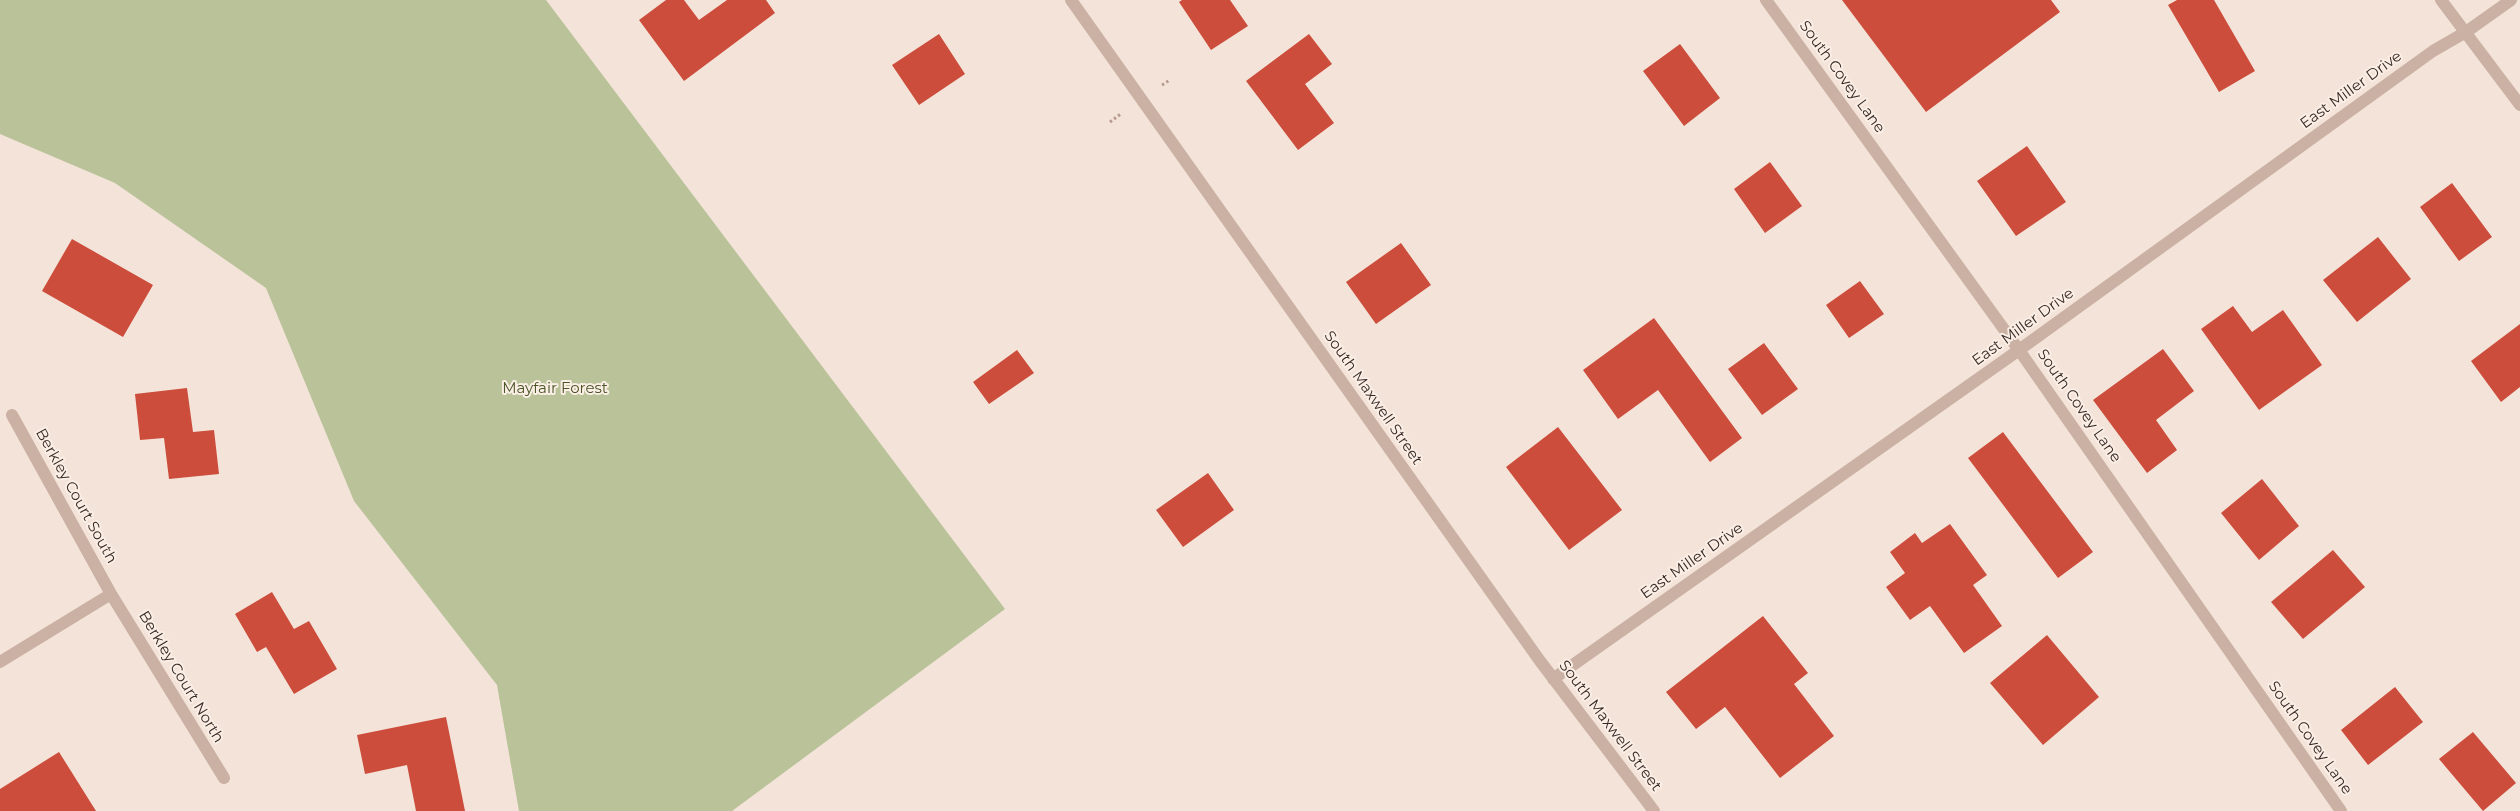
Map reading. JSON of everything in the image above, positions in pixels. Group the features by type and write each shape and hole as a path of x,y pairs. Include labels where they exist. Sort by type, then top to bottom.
{"street":[{"name":"South Maxwell Street","path":"1071,0 1553,679 1654,811"},
{"name":"South Covey Lane","path":"1766,0 2019,350 2341,811"},
{"path":"2441,0 2520,105"},
{"name":"East Miller Drive","path":"1553,679 2019,350 2432,51 2466,32 2511,0"},
{"name":"Berkley Court South","path":"12,415 111,594"},
{"path":"0,662 111,594"},
{"name":"Berkley Court North","path":"111,594 224,778"}],"green space":[{"name":"Mayfair Forest","path":"0,0 546,0 1005,609 732,811 519,811 497,685 354,501 266,288 115,183 0,134"}],"building":[{"path":"666,0 684,0 699,20 727,0 766,0 775,13 684,81 639,20"},
{"path":"1182,0 1230,0 1248,26 1211,50 1179,2"},
{"path":"1842,0 2051,0 2060,12 1926,112"},
{"path":"2177,0 2214,0 2255,71 2219,92 2168,5"},
{"path":"939,34 965,74 919,105 892,65"},
{"path":"1309,34 1332,64 1305,84 1334,123 1298,150 1246,81"},
{"path":"1680,44 1720,98 1684,126 1643,71"},
{"path":"2027,146 2066,202 2016,236 1977,181"},
{"path":"1770,162 1802,206 1765,233 1734,189"},
{"path":"2452,183 2492,237 2459,261 2420,207"},
{"path":"2378,237 2411,279 2357,322 2323,280"},
{"path":"72,239 153,285 123,337 42,291"},
{"path":"1401,243 1431,285 1376,324 1346,282"},
{"path":"1860,281 1884,314 1849,338 1826,305"},
{"path":"2233,306 2252,332 2283,310 2322,365 2259,410 2201,329"},
{"path":"1654,318 1742,438 1710,462 1658,390 1618,419 1583,370"},
{"path":"2520,324 2520,387 2501,402 2471,361"},
{"path":"1764,343 1798,389 1762,415 1728,369"},
{"path":"2163,349 2194,391 2156,420 2177,450 2147,473 2093,400"},
{"path":"1017,350 1034,373 989,404 973,382"},
{"path":"187,388 193,432 214,430 219,474 169,479 164,438 140,440 135,394"},
{"path":"1558,427 1622,510 1569,550 1506,467"},
{"path":"2003,432 2093,552 2058,578 1968,458"},
{"path":"1208,473 1234,510 1183,547 1156,510"},
{"path":"2262,479 2299,526 2259,560 2221,513"},
{"path":"1950,524 1987,575 1973,585 2002,626 1964,653 1930,606 1910,620 1886,587 1905,573 1890,552 1915,533 1922,543"},
{"path":"2333,550 2365,587 2303,639 2271,602"},
{"path":"272,592 294,629 309,621 337,669 294,694 266,647 257,652 235,614"},
{"path":"1763,616 1808,673 1794,684 1834,736 1780,778 1725,707 1696,729 1666,692"},
{"path":"2047,635 2099,697 2043,745 1990,683"},
{"path":"2395,687 2423,722 2368,765 2341,730"},
{"path":"446,717 465,811 416,811 407,765 365,774 357,735"},
{"path":"2473,732 2516,783 2483,811 2439,759"},
{"path":"59,752 96,811 0,811 0,789"}]}
